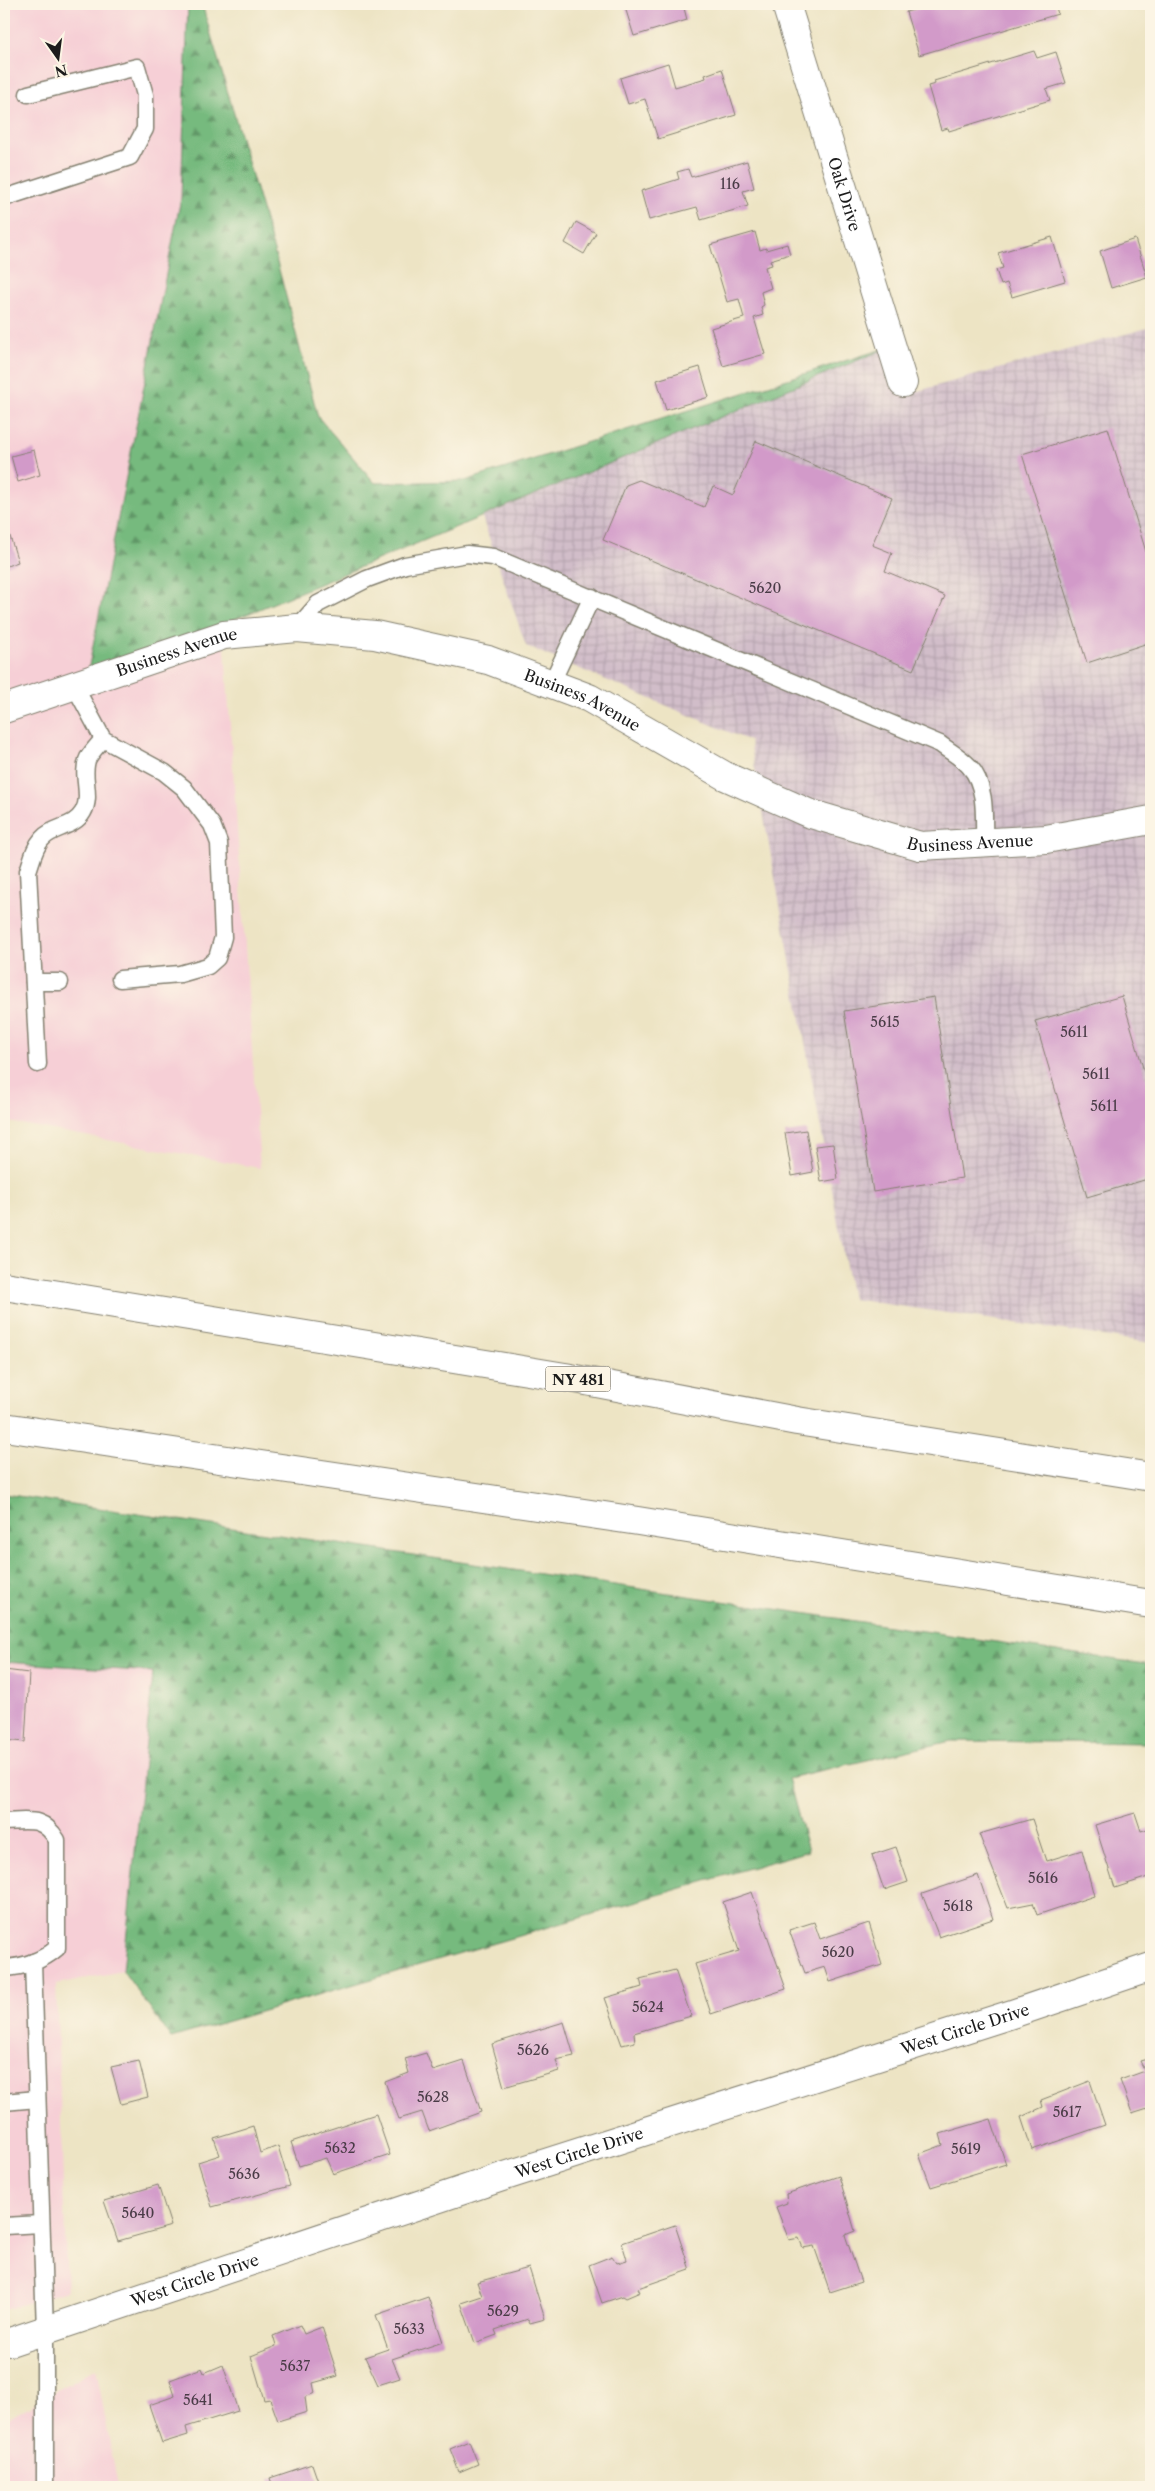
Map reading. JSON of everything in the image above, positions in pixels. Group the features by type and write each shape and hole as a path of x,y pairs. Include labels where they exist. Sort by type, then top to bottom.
{"main road":[{"name":"Oak Drive","path":"786,4 903,383"},
{"name":"Business Avenue","path":"4,709 224,634 297,628 375,635 488,660 589,698 725,776 808,813 920,846 1046,839 1151,820"},
{"name":"NY 481","path":"4,1286 565,1377 798,1421 1151,1477"},
{"path":"4,1427 638,1521 1151,1604"},
{"name":"West Circle Drive","path":"6,2345 45,2330 499,2178 1012,2014 1151,1967"}],"lane":[{"path":"4,198 130,157 145,129 145,95 137,67 28,94"},
{"path":"297,628 318,604 367,579 405,565 467,554 494,556 940,744 969,766 977,778 983,802 984,843"},
{"path":"551,684 592,597"},
{"path":"74,685 103,739 164,772 184,788 212,825 218,843 223,937 217,958 208,966 180,974 120,980"},
{"path":"38,1064 28,871 34,850 43,838 68,827 84,810 87,799 85,771 88,758 103,739"},
{"path":"34,982 60,982"},
{"path":"4,1822 37,1821 49,1827 57,1840 57,1948 45,1958 4,1968"},
{"path":"33,1962 45,2330 45,2487"},
{"path":"4,2102 37,2099"},
{"path":"4,2226 41,2224"}],"shaded area":[{"path":"4,4 188,4 181,198 86,678 224,635 260,1168 4,1121"},
{"path":"1151,327 1151,1343 852,1299 750,741 526,646 482,517 892,346 914,392"},
{"path":"4,1662 153,1672 123,1971 56,1984 67,2291 4,2310"},
{"path":"96,2368 118,2487 4,2487 4,2421"}],"green space":[{"path":"188,4 202,4 274,251 318,417 375,483 465,481 892,346 86,681 181,198"},
{"path":"4,1494 1151,1665 1151,1743 951,1741 788,1778 808,1851 171,2038 123,1971 153,1672 4,1662"}],"building":[{"path":"624,4 683,4 687,20 634,36"},
{"path":"934,4 1055,4 1058,14 919,55 906,12"},
{"path":"1034,51 1037,58 1056,52 1066,83 1046,89 1050,100 949,131 948,128 941,130 928,86 935,84 934,81"},
{"path":"668,63 675,87 706,78 705,75 722,69 736,115 658,139 645,99 628,104 620,78"},
{"path":"747,161 754,188 743,191 748,206 701,220 697,207 649,220 641,191 679,179 677,172 688,169 691,177"},
{"path":"576,222 596,233 584,254 565,243"},
{"path":"755,232 760,250 787,244 790,254 770,260 772,265 765,267 771,288 761,292 764,305 761,307 763,315 754,318 765,354 723,366 711,328 744,318 739,299 727,302 710,245"},
{"path":"1052,237 1065,281 1012,297 1007,283 1001,285 996,270 1003,268 998,253"},
{"path":"1135,239 1147,277 1111,288 1100,251"},
{"path":"700,367 709,397 666,410 657,380"},
{"path":"1108,428 1151,568 1151,642 1087,663 1022,454"},
{"path":"756,441 892,498 872,545 892,553 885,571 945,596 913,670 603,540 626,485 639,480 704,507 713,486 733,495"},
{"path":"34,450 40,475 18,482 11,456"},
{"path":"4,517 18,562 4,567"},
{"path":"1122,996 1151,1095 1151,1178 1087,1197 1035,1021"},
{"path":"934,997 962,1178 873,1192 844,1011"},
{"path":"806,1130 813,1172 792,1176 785,1133"},
{"path":"833,1144 838,1179 821,1182 815,1146"},
{"path":"4,1670 29,1673 25,1742 4,1740"},
{"path":"1135,1813 1141,1831 1151,1828 1151,1876 1115,1888 1095,1825"},
{"path":"1032,1819 1046,1861 1082,1850 1094,1896 1037,1915 1033,1903 1008,1908 979,1834"},
{"path":"896,1847 908,1882 884,1890 872,1855"},
{"path":"978,1875 993,1919 939,1937 922,1894"},
{"path":"752,1892 786,1989 711,2014 695,1964 739,1951 723,1902"},
{"path":"814,1922 820,1939 869,1923 882,1965 830,1982 825,1967 805,1973 789,1930"},
{"path":"675,1970 691,2016 634,2033 635,2042 622,2045 605,1998 642,1987 640,1979"},
{"path":"564,2022 574,2056 556,2060 559,2071 504,2087 492,2044"},
{"path":"426,2053 433,2071 464,2061 481,2112 429,2131 422,2112 399,2119 385,2082 409,2073 405,2059"},
{"path":"1151,2058 1151,2107 1132,2113 1120,2080 1145,2071 1140,2061"},
{"path":"139,2061 148,2097 121,2104 111,2067"},
{"path":"1090,2081 1105,2125 1032,2150 1021,2117 1043,2107 1041,2100"},
{"path":"376,2114 390,2155 333,2174 326,2158 299,2166 291,2142"},
{"path":"991,2119 1006,2164 931,2187 919,2154 943,2145 940,2134"},
{"path":"253,2126 260,2153 278,2146 290,2186 212,2207 198,2162 220,2155 214,2138"},
{"path":"839,2176 855,2231 845,2235 861,2282 830,2292 814,2246 803,2248 799,2238 789,2240 776,2207 787,2203 786,2194"},
{"path":"158,2185 171,2226 118,2241 104,2201"},
{"path":"675,2225 690,2270 638,2288 640,2292 626,2298 623,2296 602,2303 589,2265 612,2256 617,2263 627,2260 622,2243"},
{"path":"529,2268 545,2319 530,2323 528,2319 495,2330 497,2335 475,2343 461,2303 482,2296 477,2282"},
{"path":"428,2297 443,2342 392,2359 400,2378 378,2385 365,2357 388,2349 376,2315"},
{"path":"300,2325 304,2334 322,2327 338,2376 313,2383 315,2393 305,2397 307,2412 278,2421 270,2399 264,2400 251,2356 276,2346 273,2336"},
{"path":"223,2365 238,2411 186,2427 188,2435 162,2443 149,2405 175,2396 170,2380 202,2368 204,2373"},
{"path":"469,2441 478,2464 459,2472 450,2449"},
{"path":"312,2464 320,2487 273,2487 270,2478"}]}
